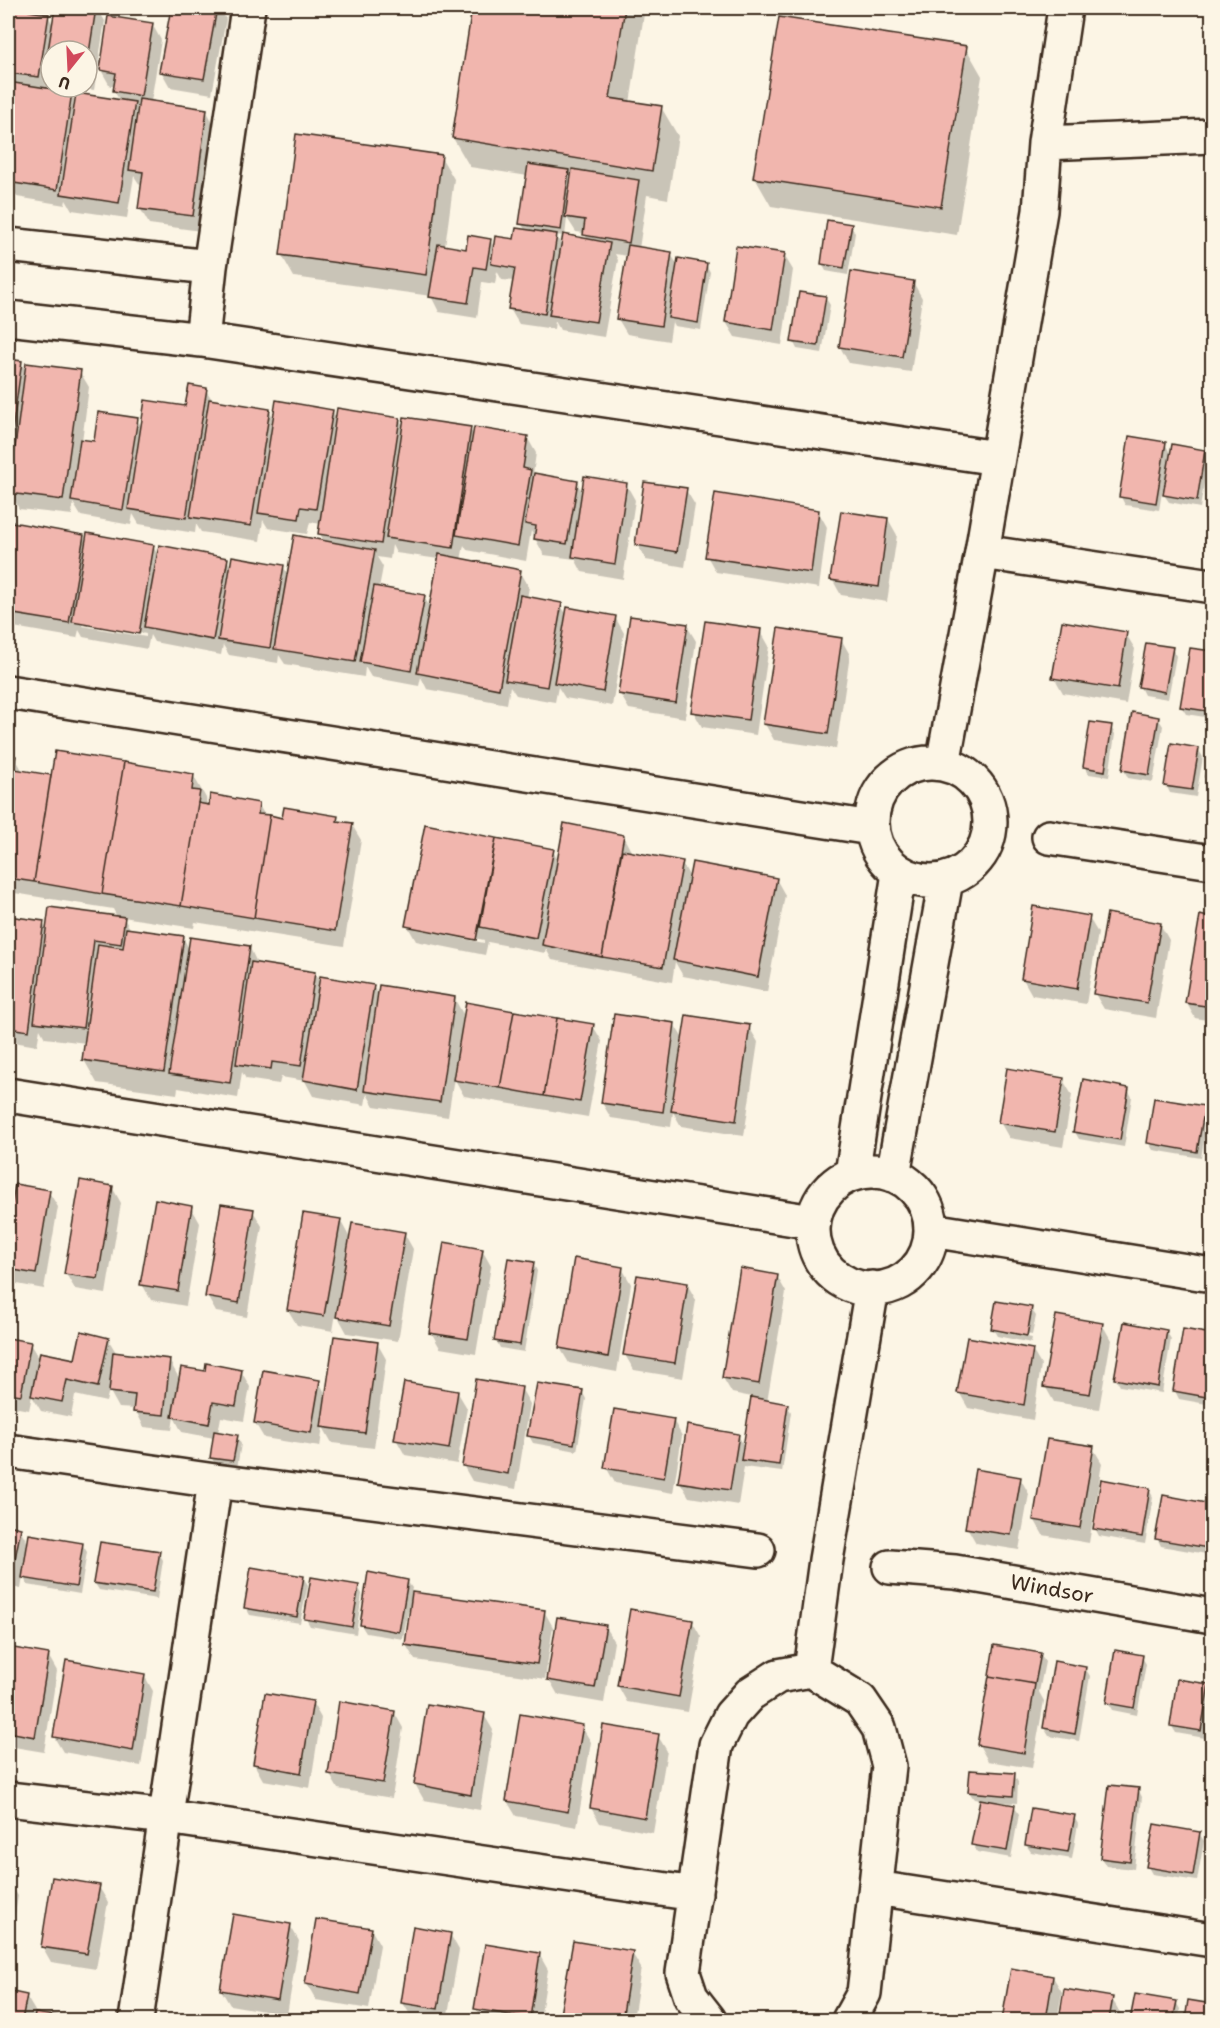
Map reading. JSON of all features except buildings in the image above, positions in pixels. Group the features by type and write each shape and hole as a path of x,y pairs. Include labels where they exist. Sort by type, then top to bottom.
{"street":[{"path":"202,340 210,267 248,8"},
{"path":"943,764 1040,211 1045,143 1065,8"},
{"path":"1045,143 1212,136"},
{"path":"8,245 210,267"},
{"path":"8,318 202,340 997,458"},
{"path":"982,552 1212,586"},
{"path":"8,692 871,828"},
{"path":"924,763 943,764 970,777 980,788 987,801 990,816 990,831 983,852 967,870 946,880 922,882 899,873 879,854 871,828 872,809 879,791 891,778 907,768 924,763"},
{"path":"1049,837 1212,862"},
{"path":"852,1174 899,873"},
{"path":"893,1175 946,880"},
{"path":"8,1095 813,1222"},
{"path":"873,1171 893,1175 913,1187 926,1207 931,1230 927,1252 910,1274 886,1287 872,1288 853,1285 835,1276 822,1261 814,1242 813,1222 819,1202 833,1185 852,1174 873,1171"},
{"path":"931,1230 1212,1275"},
{"path":"811,1670 826,1560 872,1288"},
{"path":"8,1451 215,1481 758,1550"},
{"path":"136,2020 215,1481"},
{"name":"Windsor","path":"890,1567 955,1572 1212,1616"},
{"path":"709,2020 691,1997 683,1973 716,1745 731,1715 750,1694 778,1676 811,1670 860,1700 879,1728 888,1766 864,1993 849,2020"},
{"path":"8,1799 167,1817 695,1894"},
{"path":"876,1888 1212,1940"}]}
